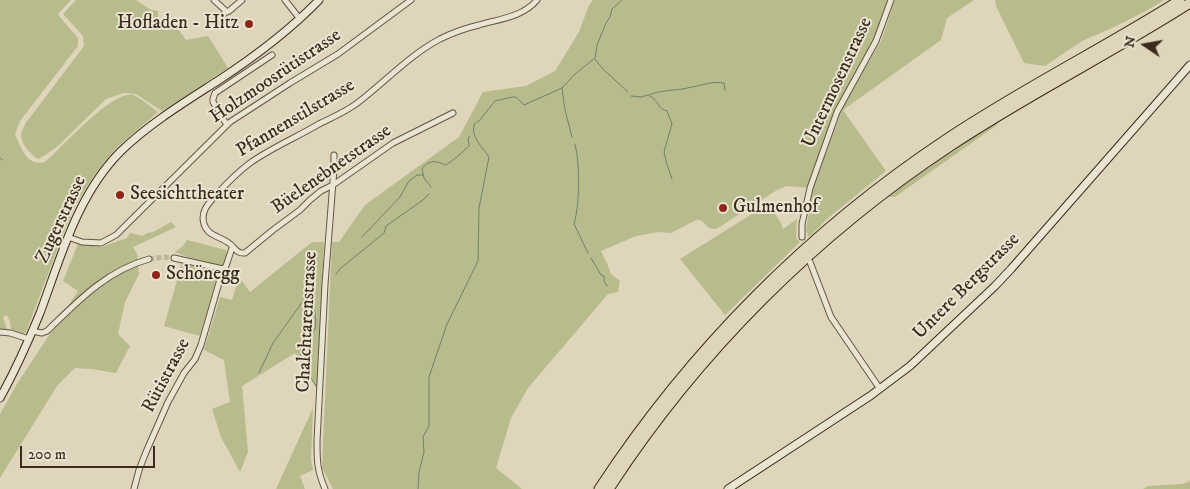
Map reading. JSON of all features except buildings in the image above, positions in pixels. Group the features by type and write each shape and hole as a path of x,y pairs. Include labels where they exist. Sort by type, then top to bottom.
{"highway":[{"path":"599,489 653,413 704,351 763,288 828,228 879,187 949,137 1180,0"},
{"path":"609,489 662,415 718,347 778,285 843,226 911,173 967,135 1190,3"}],"main road":[{"name":"Zugerstrasse","path":"0,398 29,339 68,237 99,178 120,152 143,131 257,54 300,19 319,0"},
{"name":"Untere Bergstrasse","path":"728,489 880,389 924,354 995,286 1190,65"}],"street":[{"path":"214,0 226,11"},
{"path":"220,19 226,11 229,11 242,0"},
{"path":"285,0 300,19"},
{"name":"Holzmoosrütistrasse","path":"68,237 82,242 102,243 116,235 227,125 338,54 411,0"},
{"name":"Pfannenstilstrasse","path":"232,248 229,244 208,231 204,225 203,218 204,211 208,205 234,176 265,154 356,104 426,47 465,29 515,15 529,8 537,0"},
{"name":"Untermosenstrasse","path":"802,238 802,224 810,188 837,112 876,41 892,0"},
{"path":"227,125 213,102 215,93 272,55"},
{"name":"Büelenebnetstrasse","path":"232,248 240,253 245,253 321,191 393,143 453,114"},
{"name":"Chalchtarenstrasse","path":"325,489 317,462 317,441 334,155"},
{"name":"Rütistrasse","path":"134,489 146,452 168,402 202,345 222,269 226,266 232,248"},
{"path":"174,258 222,269"},
{"path":"32,331 42,333 47,331 95,287 118,271 148,259"},
{"path":"810,262 831,317 880,389"},
{"path":"0,332 29,339"}],"green space":[{"path":"0,0 71,0 58,14 78,38 78,46 20,121 15,134 22,150 29,159 39,163 45,162 100,111 124,96 136,96 158,112 116,148 93,177 76,204 26,332 22,335 11,331 7,315 3,317 7,329 0,330"},
{"path":"76,0 136,0 151,10 158,11 158,19 171,19 186,40 208,36 228,68 162,111 136,94 124,93 106,99 59,145 38,159 25,146 21,133 25,124 84,46 83,36 63,14"},
{"path":"593,0 891,0 876,41 837,112 810,188 787,186 777,190 718,228 710,229 702,221 696,220 671,233 659,232 636,236 601,251 611,274 620,281 618,292 608,294 528,388 511,418 496,468 522,489 333,489 322,468 332,242 339,242 365,205 459,137 483,92 526,86 555,71 579,32 589,5"},
{"path":"895,0 974,0 947,18 941,40 843,110 886,171 828,218 809,237 806,230 813,189 845,102 881,41"},
{"path":"995,0 1164,0 1112,28 1082,41 1045,66 1024,63 996,6"},
{"path":"997,121 997,125 895,197 888,197 938,159"},
{"path":"768,204 780,221 783,229 797,219 796,238 800,242 725,315 680,259"},
{"path":"171,222 176,227 133,247 137,254 139,274 125,302 118,334 130,346 116,373 75,368 57,386 0,478 0,414 17,384 78,291 63,281 78,244 102,247 127,238 130,233 142,236"},
{"path":"187,240 226,250 228,258 224,265 220,266 175,252"},
{"path":"312,242 324,242 317,389 295,353 242,386 248,452 240,472 221,437 212,409 230,402 224,360 204,350 220,297 232,300 239,277 250,292"},
{"path":"182,263 218,273 200,336 164,326"},
{"path":"313,408 311,460 313,470 300,476 305,489 276,489"},
{"path":"1190,481 1190,489 1143,489 1148,486 1183,484"}],"waterway":[{"path":"477,122 495,101 516,97 524,105 562,88 575,74 595,58 597,45 612,9 622,0"},
{"path":"595,59 628,92"},
{"path":"649,95 715,82 724,83 725,90"},
{"path":"562,88 572,137"},
{"path":"631,96 642,97 649,95 661,108 667,111 672,124 664,152 672,179"},
{"path":"418,489 419,472 424,452 423,437 429,426 429,377 447,324 478,261 479,208 489,157 475,137 475,123"},
{"path":"431,187 424,178 422,169 430,162 446,165 469,146 468,138 470,136"},
{"path":"575,144 579,184 574,224 588,253"},
{"path":"362,237 400,197 409,181 417,175 423,175"},
{"path":"336,274 384,233 386,226 429,194"},
{"path":"591,258 601,275 604,276 607,286"},
{"path":"310,290 316,325 314,331 303,344 301,355 304,366 316,386"},
{"path":"259,373 273,343 310,291"}],"tunnel":[{"path":"149,259 174,258"}],"place":[{"name":"Hofladen - Hitz","path":"249,24"},
{"name":"Seesichttheater","path":"120,195"},
{"name":"Gulmenhof","path":"723,208"},
{"name":"Schönegg","path":"156,275"}]}
